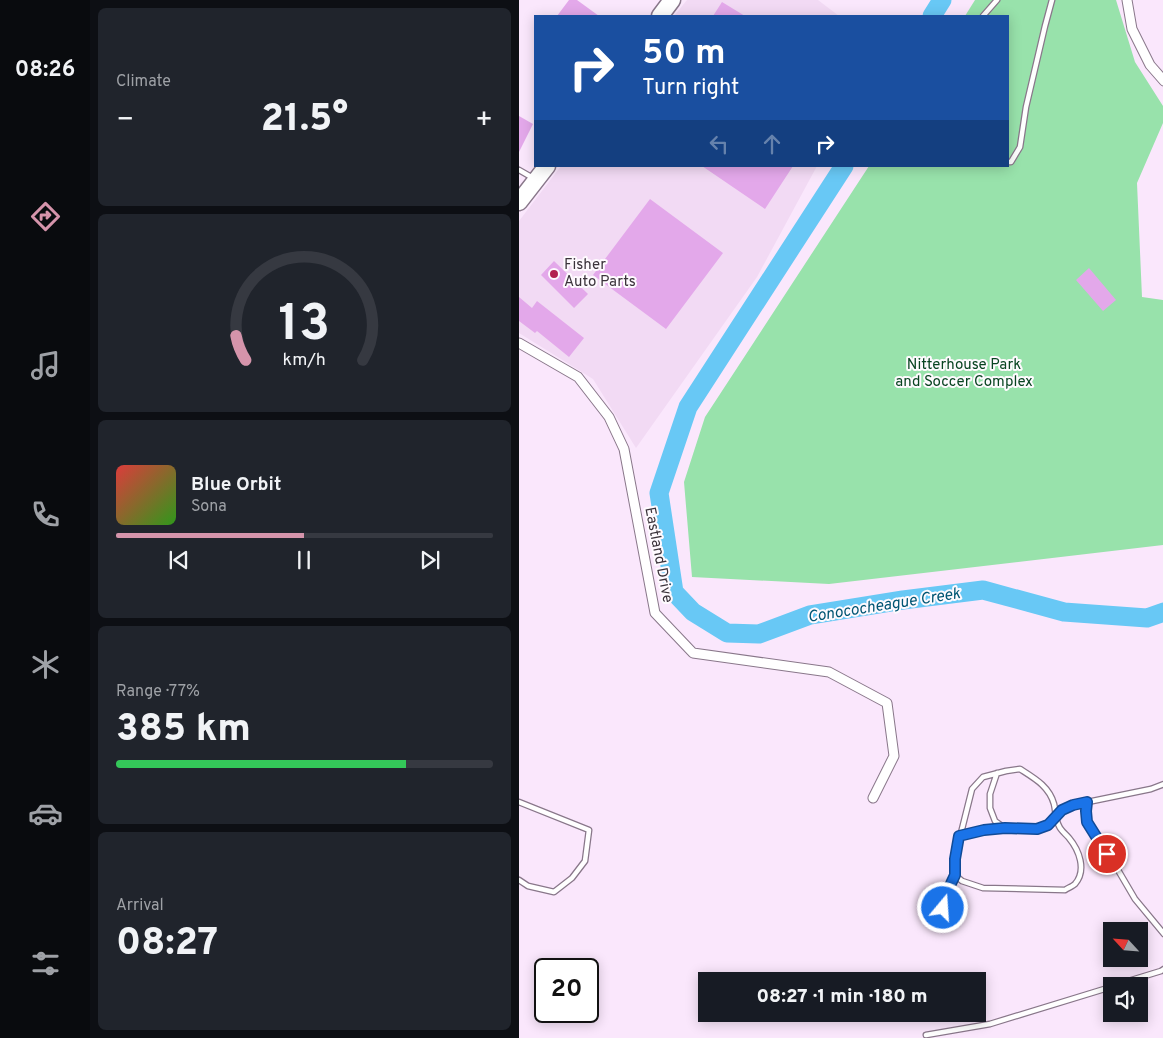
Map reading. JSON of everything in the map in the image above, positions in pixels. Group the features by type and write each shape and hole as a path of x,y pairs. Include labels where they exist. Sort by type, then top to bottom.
{"highway":[{"path":"661,15 672,0"},
{"path":"519,202 546,167"}],"street":[{"path":"1127,0 1132,29 1150,65 1163,81"},
{"name":"Eastland Drive","path":"519,343 578,377 609,417 624,449 655,613 693,653 829,672 887,703 893,756 873,798"}],"lane":[{"path":"984,15 997,0"},
{"path":"1009,162 1011,162 1019,147 1026,106 1052,0"},
{"path":"519,170 536,180"},
{"path":"944,925 943,908 947,892 955,875 955,859 959,836 972,789 983,777 1020,769 1039,780 1049,792 1054,804 1055,818 1060,829 1070,839 1081,860 1081,874 1075,884 1065,890 983,888 962,881 955,875"},
{"path":"997,773 990,794 990,808 995,821 1005,828"},
{"path":"959,836 984,830 1005,828 1037,829 1048,825 1062,810 1073,805 1151,789 1163,784"},
{"path":"519,802 589,830 585,861 572,878 554,892 528,886 519,880"},
{"path":"1087,802 1087,822 1135,899 1163,934"},
{"path":"1141,977 1163,969"},
{"path":"926,1036 990,1024 1103,989"}],"shaded area":[{"path":"687,0 818,0 838,15 675,15"},
{"path":"560,167 816,167 757,277 636,448 593,379 519,333 519,221"}],"green space":[{"name":"Nitterhouse Park and Soccer Complex","path":"975,0 1116,0 1135,62 1163,106 1163,123 1137,183 1142,297 1163,300 1163,545 829,584 692,577 684,482 705,417 868,167 1009,167 1009,15 966,15"}],"building":[{"path":"569,0 577,0 598,15 558,15"},
{"path":"722,2 743,15 714,15"},
{"path":"519,116 533,124 519,152"},
{"path":"703,167 792,167 765,209"},
{"path":"650,199 723,253 666,329 593,275"},
{"path":"554,261 588,294 574,308 541,275"},
{"path":"1089,268 1116,300 1103,311 1076,280"},
{"path":"519,297 532,308 537,301 584,338 569,357 537,331 535,333 519,321"}],"waterway":[{"name":"Conococheague Creek","path":"933,15 942,0"},
{"name":"Conococheague Creek","path":"843,167 688,407 659,493 674,592 693,612 727,633 759,634 810,615 903,600 983,590 1064,612 1147,618 1164,612"}],"place":[{"name":"Fisher Auto Parts","path":"554,274"}],"route":[{"path":"943,908 947,892 955,875 955,859 959,836 984,830 1005,828 1037,829 1048,825 1062,810 1087,802 1087,822 1107,854"}]}
